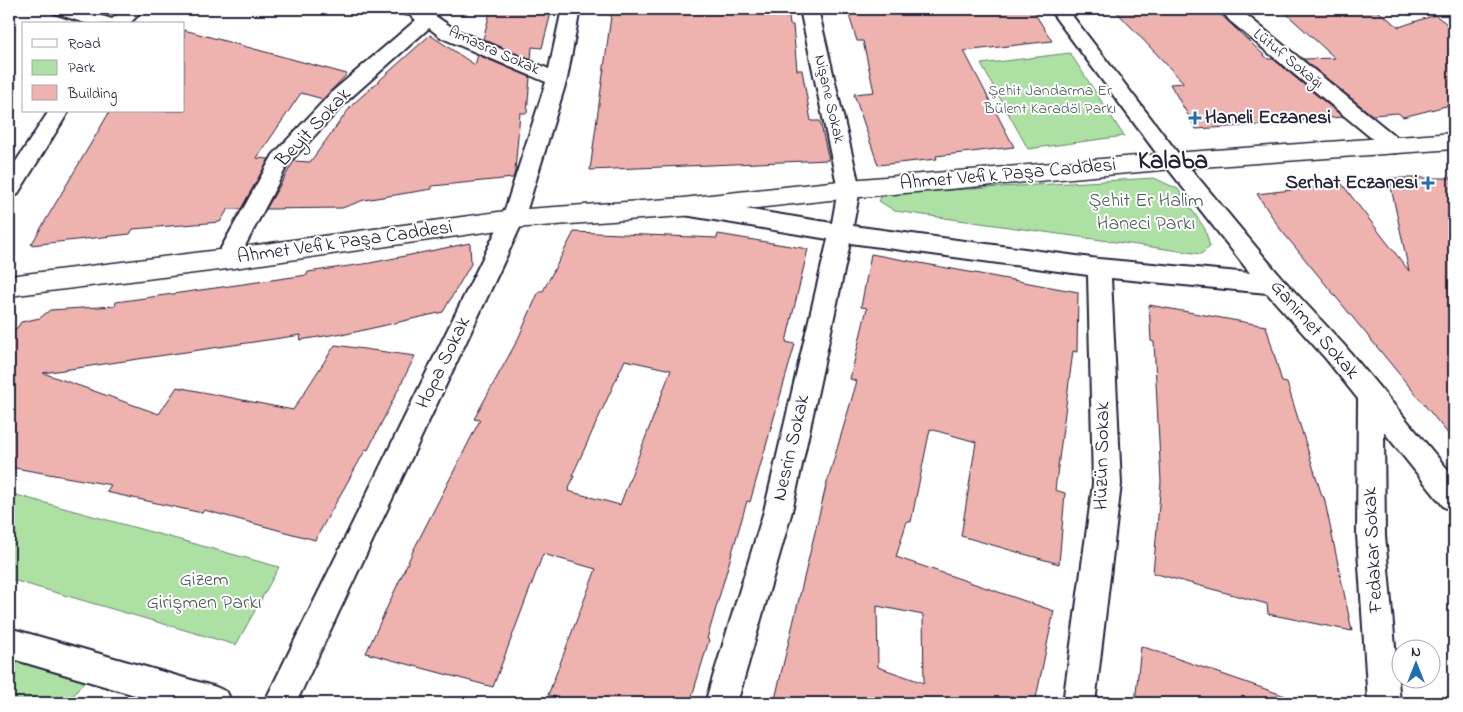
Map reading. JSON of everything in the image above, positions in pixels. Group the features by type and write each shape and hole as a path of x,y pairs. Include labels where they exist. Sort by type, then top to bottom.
{"street":[{"path":"60,9 102,22"},
{"path":"119,22 135,9"},
{"name":"Amasra Sokak","path":"405,9 416,11 449,34 464,41 557,78"},
{"name":"Hopa Sokak","path":"280,703 513,219 557,78 571,9"},
{"name":"Nişane Sokak","path":"809,9 849,189"},
{"name":"Ganimet Sokak","path":"1058,9 1173,161 1274,284 1335,352 1454,498"},
{"name":"Lütuf Sokağı","path":"1229,9 1236,17 1394,146"},
{"name":"Beyit Sokak","path":"227,259 280,160 340,96 428,19"},
{"path":"10,185 58,112"},
{"name":"Ahmet Vefik Paşa Caddesi","path":"9,286 227,259 513,219 683,207 849,189 1173,161 1454,141"},
{"name":"Nesrin Sokak","path":"721,703 778,510 841,234 849,189"},
{"name":"Ahmet Vefik Paşa Caddesi","path":"683,207 841,234 1099,268 1274,284"},
{"name":"Hüzün Sokak","path":"1079,703 1107,484 1099,268"},
{"name":"Fedakar Sokak","path":"1371,396 1370,535 1384,703"},
{"path":"9,643 216,703"}],"green space":[{"name":"Şehit Jandarma Er Bülent Karadöl Parkı","path":"1070,53 1124,136 1028,149 981,64"},
{"name":"Şehit Er Halim Haneci Parkı","path":"1154,178 1178,189 1205,229 1210,247 1201,254 895,211 879,201 883,194"},
{"name":"Gizem Girişmen Parkı","path":"9,493 279,567 236,645 9,579"},
{"path":"9,655 88,676 68,703 9,703"}],"building":[{"path":"491,9 552,9 542,48 532,47 531,60 483,39"},
{"path":"612,9 788,9 790,25 793,25 797,70 802,70 811,121 820,121 829,160 590,170"},
{"path":"847,9 959,9 959,14 1032,9 1052,41 964,51 1014,147 936,156 937,159 878,165 854,94 874,92 863,41 857,41"},
{"path":"1114,9 1215,9 1268,59 1273,59 1343,117 1292,121 1293,123 1196,129 1170,84 1184,83"},
{"path":"1281,9 1375,9 1399,27 1435,15 1454,29 1454,104 1403,117 1398,113 1372,115 1303,59 1335,58"},
{"path":"185,30 347,74 323,99 301,93 257,158 269,159 241,209 228,209 220,222 133,229 130,234 31,245 109,112 185,112"},
{"path":"430,35 475,65 478,55 530,77 527,113 520,113 513,178 432,186 432,189 364,200 342,208 266,209 294,161 310,162 352,105"},
{"path":"1389,178 1454,178 1454,441 1281,230 1257,194 1342,184 1409,271"},
{"path":"574,232 717,238 718,234 808,249 786,342 795,344 750,502 747,501 690,703 574,703 548,695 596,569 543,554 493,687 366,653 414,549 480,420 474,419 518,339 539,291 543,291","holes":["625,360 671,370 620,505 568,491 574,476 572,476"]},
{"path":"470,243 471,264 443,312 342,335 343,333 300,340 301,335 43,373 159,414 177,387 293,410 335,345 415,356 368,450 366,449 315,540 204,510 202,513 106,492 111,485 9,467 9,331 17,328 21,322 40,318 50,310 115,306 116,302 307,275 308,272 370,263"},
{"path":"871,254 1078,292 1077,352 1073,351 1055,490 1065,493 1059,564 961,536 976,442 930,429 911,522 907,521 896,557 1054,611 1035,703 774,703 826,486 857,381 850,379 867,308 861,307","holes":["877,606 923,615 924,683 878,667"]},
{"path":"1149,305 1266,326 1282,382 1287,383 1322,496 1324,497 1352,631 1268,614 1267,604 1153,573 1161,482 1154,342 1151,341"},
{"path":"1141,646 1294,699 1293,703 1135,703"}],"place":[{"name":"Haneli Eczanesi","path":"1195,118"},
{"name":"Serhat Eczanesi","path":"1428,183"}],"district":[{"name":"Kalaba","path":"1173,162"}]}
